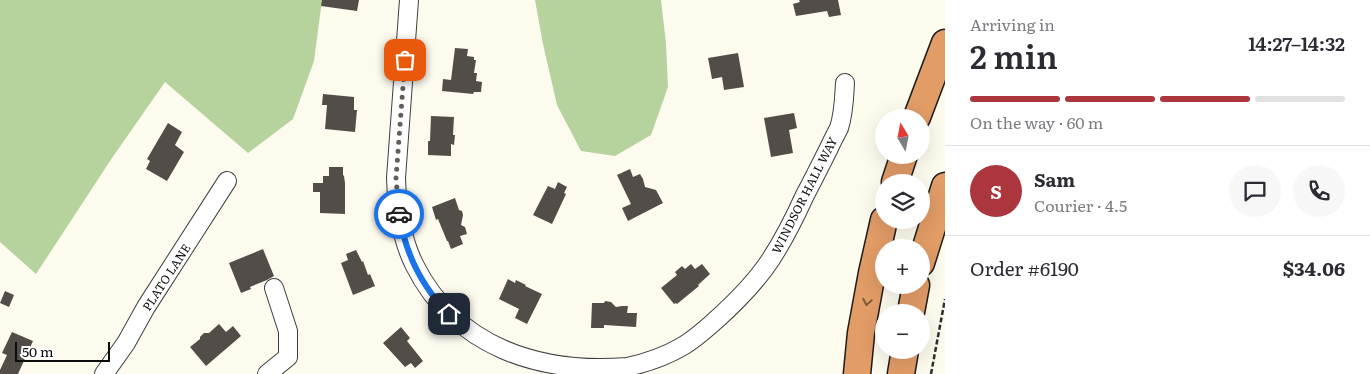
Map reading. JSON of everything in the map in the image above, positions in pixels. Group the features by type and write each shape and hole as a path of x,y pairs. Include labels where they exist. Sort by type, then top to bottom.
{"highway":[{"path":"919,109 945,44"},
{"path":"920,109 945,59"},
{"path":"928,239 945,186"},
{"path":"857,374 861,333 882,229"},
{"path":"901,374 904,359"}],"street":[{"name":"WINDSOR HALL WAY","path":"409,0 396,178 397,204 406,244 414,265 426,287 440,305 475,337 495,350 516,360 558,372 612,370 637,365 661,357 683,346 731,307 753,283 771,259 788,231 839,128 844,105 845,83"},
{"name":"PLATO LANE","path":"104,374 227,181"},
{"path":"268,374 288,357 288,331 274,288"}],"path":[{"path":"931,374 945,299"}],"green space":[{"path":"0,0 322,0 314,61 293,119 248,153 165,82 112,158 36,274 0,242"},
{"path":"535,0 661,0 668,87 651,135 615,156 581,151 557,105"}],"building":[{"path":"322,0 359,0 357,11 321,6"},
{"path":"799,0 838,0 841,15 829,17 827,11 796,16 793,4 800,2"},
{"path":"455,48 468,49 467,56 474,57 474,60 476,60 474,73 477,73 476,81 482,82 481,92 474,92 473,94 442,91 443,79 451,80"},
{"path":"738,53 744,87 724,90 722,77 712,79 708,58"},
{"path":"323,94 354,97 354,110 357,110 355,132 325,129 327,105 322,105"},
{"path":"794,113 797,128 789,130 793,153 771,157 764,118"},
{"path":"431,116 454,117 453,135 455,135 454,145 451,144 451,156 428,155"},
{"path":"168,123 182,132 175,145 184,152 167,181 146,169 150,161 147,159"},
{"path":"329,167 343,167 345,214 320,213 320,192 313,192 313,183 323,183 323,176 329,176"},
{"path":"630,169 633,177 640,174 645,187 656,190 663,203 628,221 622,208 631,204 617,175"},
{"path":"558,182 567,187 564,193 566,194 552,224 533,215 548,186 555,189"},
{"path":"455,198 463,215 461,225 465,227 467,234 460,236 463,244 451,249 438,219 436,220 432,207"},
{"path":"263,249 274,276 241,293 229,263"},
{"path":"356,250 375,286 353,295 341,263 348,260 346,254"},
{"path":"691,264 695,269 702,264 710,274 699,286 677,304 674,304 661,288 677,275 675,272 682,266 685,269"},
{"path":"508,279 515,283 516,280 542,294 527,324 515,318 519,309 499,299"},
{"path":"5,291 14,295 9,307 0,303"},
{"path":"605,301 611,302 616,307 628,306 627,313 637,313 636,327 604,325 604,328 591,328 592,303 604,303"},
{"path":"219,324 226,332 233,326 241,336 206,366 190,347 204,333 209,333"},
{"path":"401,327 410,338 407,341 423,361 415,368 411,363 405,367 383,343"},
{"path":"12,332 33,341 18,374 0,374 7,355 2,353"}],"way so far":[{"path":"399,214 396,178 405,60"}],"route":[{"path":"399,214 402,231 414,265 426,287 449,314"}]}
